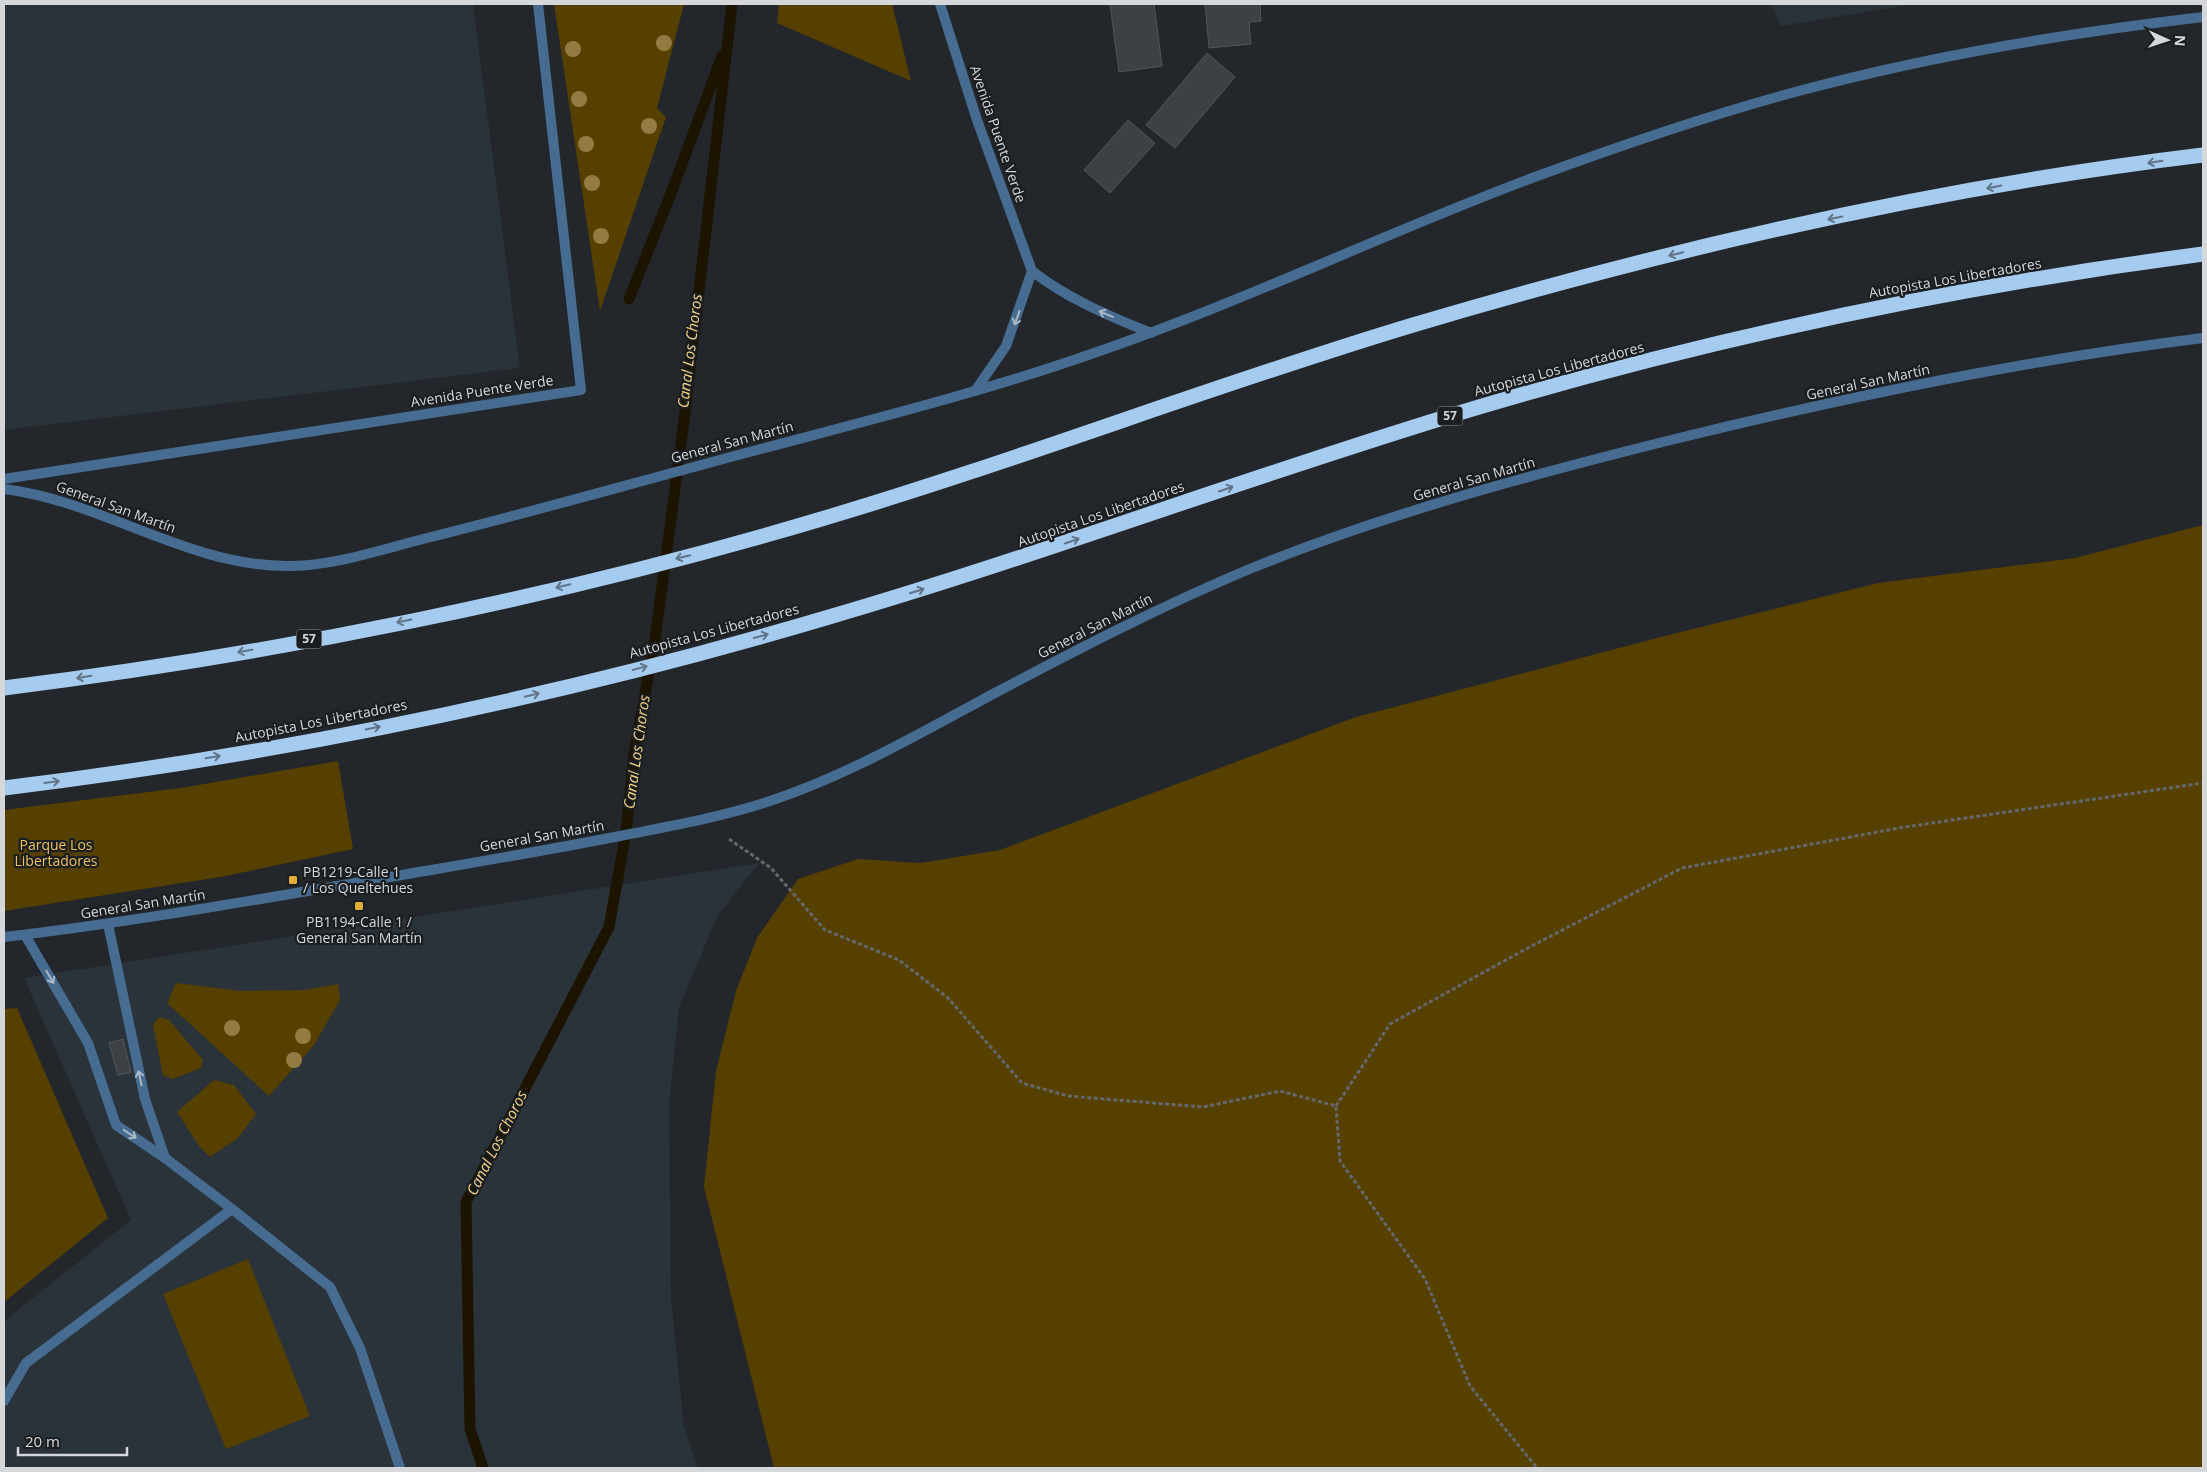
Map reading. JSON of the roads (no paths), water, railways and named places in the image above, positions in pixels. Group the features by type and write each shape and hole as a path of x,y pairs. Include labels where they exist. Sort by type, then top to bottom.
{"highway":[{"name":"57","path":"4,688 198,659 353,632 482,605 610,575 730,545 934,484 1412,325 1560,284 1709,246 1859,213 2016,183 2203,155"},
{"name":"Autopista Los Libertadores","path":"4,788 164,766 294,744 432,716 593,680 821,620 927,588 1354,445 1610,370 1739,338 1867,310 2124,264 2203,254"}],"street":[{"name":"Avenida Puente Verde","path":"4,479 580,390 538,4"},
{"name":"Avenida Puente Verde","path":"940,4 976,120 1032,272"},
{"name":"General San Martín","path":"4,489 39,494 68,503 196,551 231,560 266,566 298,566 329,562 628,485 975,391 1091,354 1151,333 1530,178 1708,117 1796,92 1944,57 2124,26 2203,17"},
{"path":"975,391 1006,346 1032,272 1051,286 1081,303 1151,333"},
{"name":"General San Martín","path":"4,937 108,924 566,847 703,820 768,802 825,780 876,757 1121,627 1253,568 1386,519 1562,468 1724,427 1856,397 2080,356 2203,338"},
{"path":"108,924 145,1099 165,1158"},
{"path":"25,935 88,1043 116,1125 165,1158 232,1208 330,1287 360,1348 400,1468"},
{"path":"4,1401 26,1363 232,1208"}],"waterway":[{"name":"Canal Los Choros","path":"483,1468 470,1429 466,1202 609,927 626,832 634,754 655,640 685,413 732,4"},
{"path":"629,299 722,56"}],"place":[{"name":"PB1219-Calle 1 / Los Queltehues","path":"293,880"},
{"name":"PB1194-Calle 1 / General San Martín","path":"359,906"}],"park label":[{"name":"Parque Los Libertadores","path":"56,854"}]}
